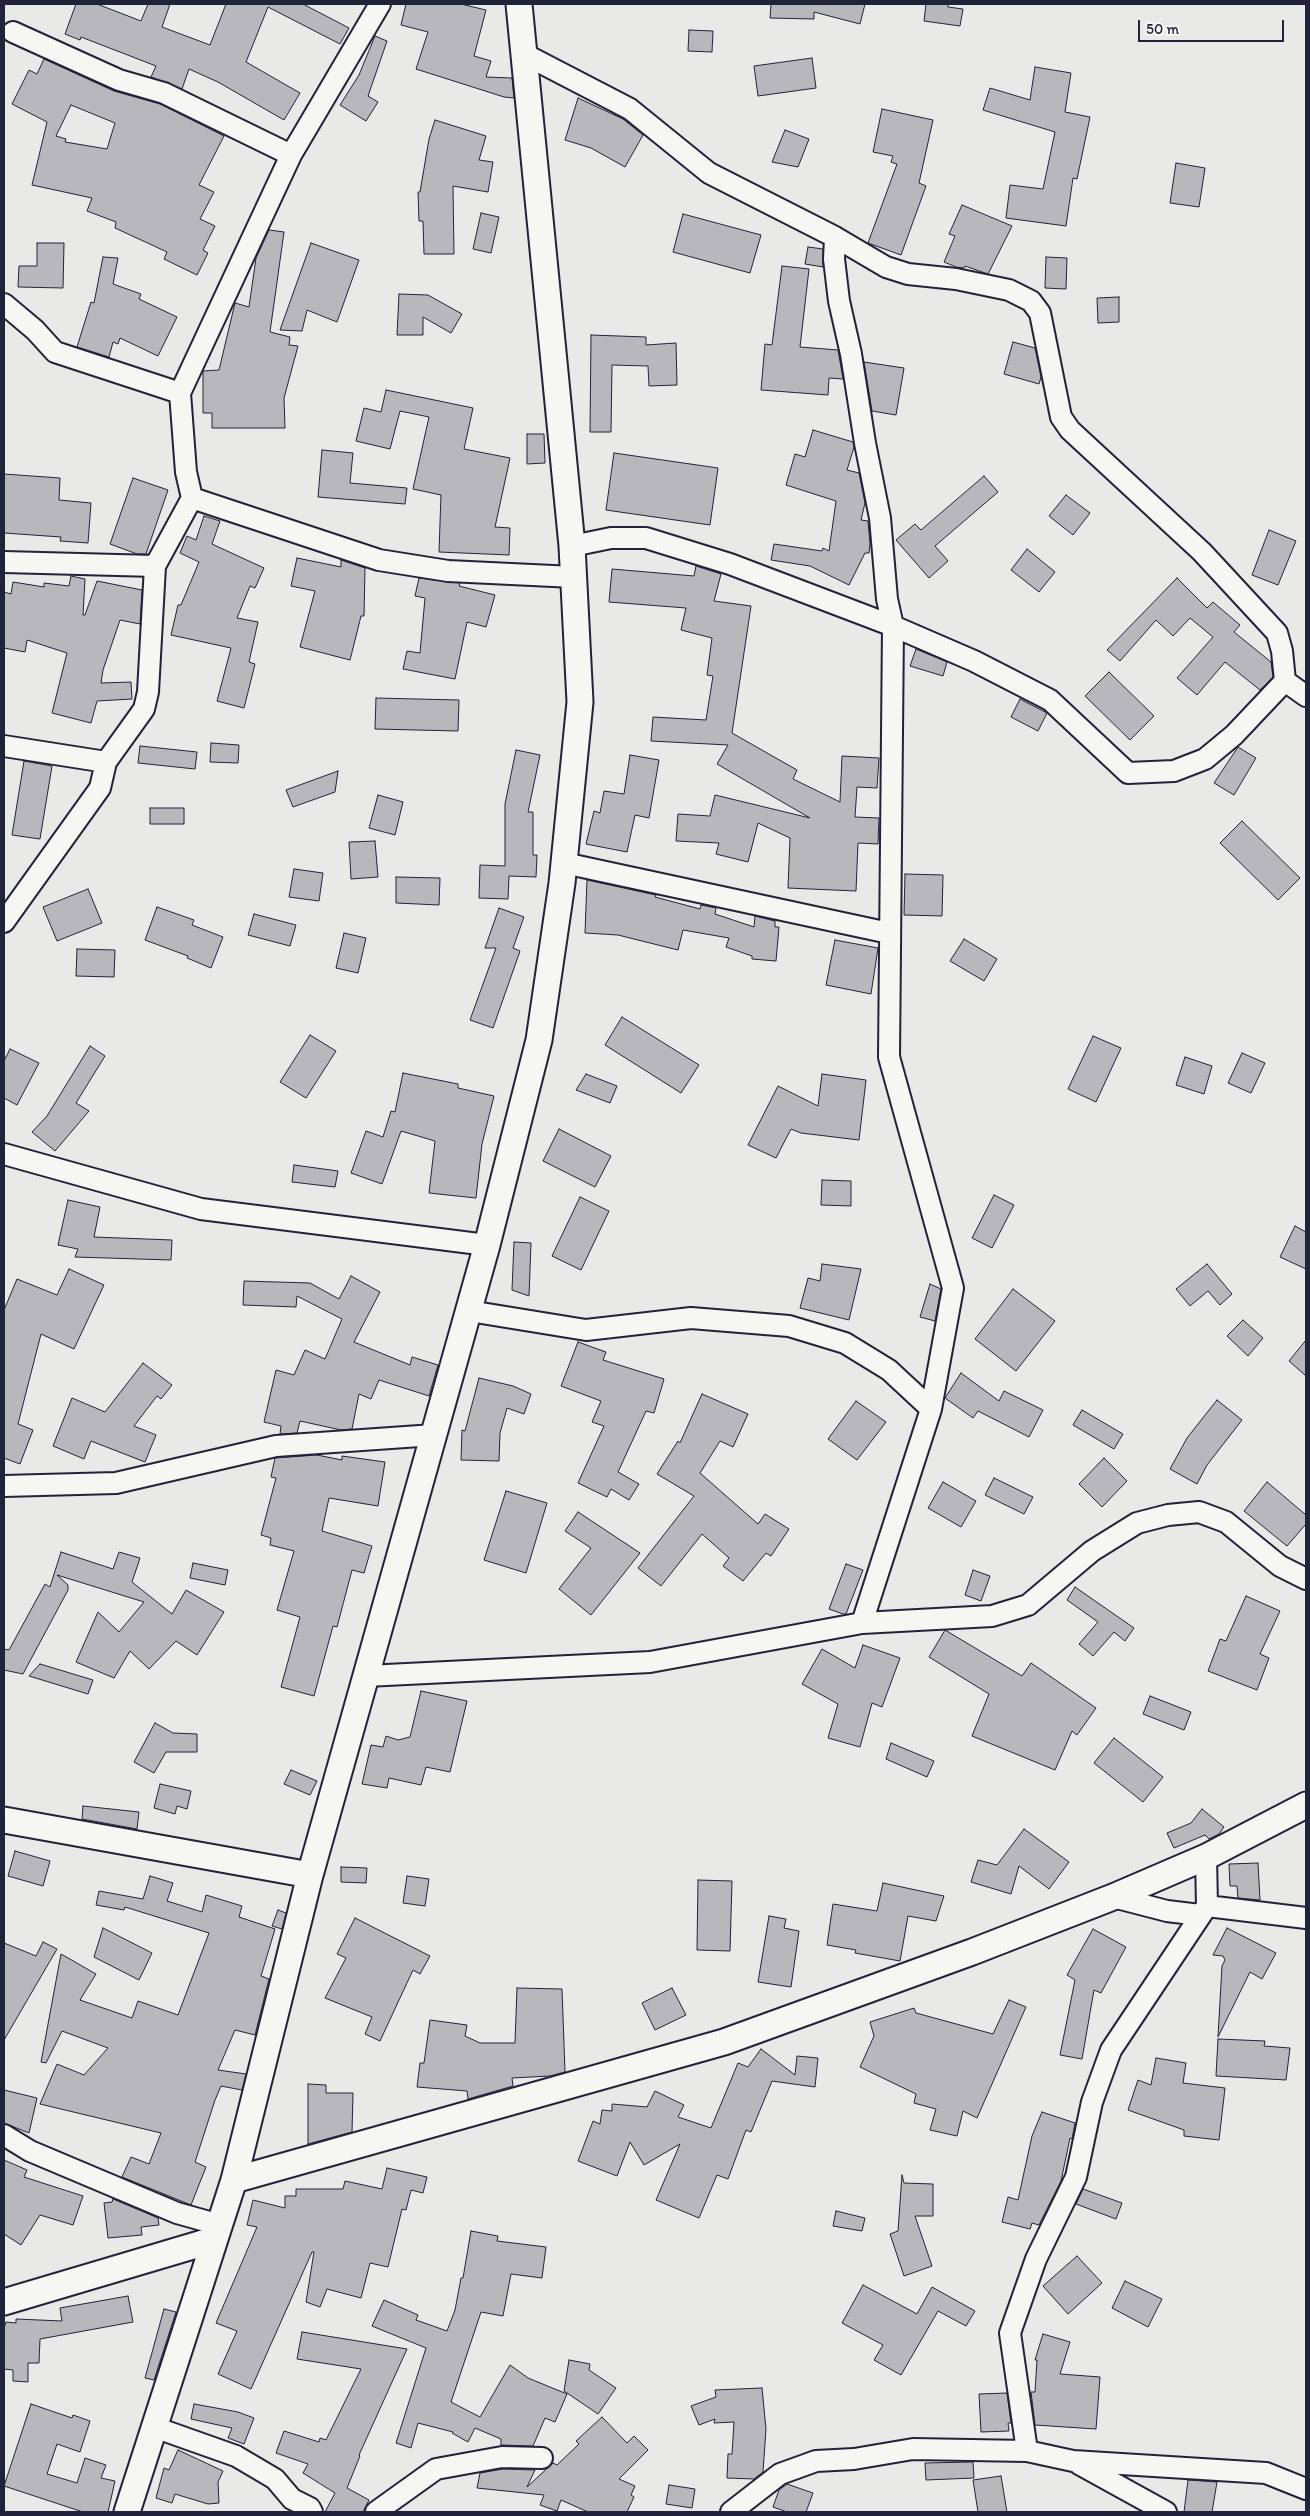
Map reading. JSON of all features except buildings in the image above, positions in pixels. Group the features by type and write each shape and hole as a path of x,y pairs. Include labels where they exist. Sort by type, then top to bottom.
{"street":[{"path":"4,922 100,788 106,762 144,709 148,692 155,566 192,498 185,464 180,393 291,155 380,4"},
{"path":"128,2512 234,2180 310,1874 487,1245 540,1040 564,862 580,702 572,546 519,4"},
{"path":"13,32 119,80 164,93 291,155"},
{"path":"524,54 630,109 709,173 835,237 886,267 908,274 956,279 1009,290 1031,302 1040,313 1061,416 1070,430 1202,552 1277,633 1282,651 1285,681 1306,696"},
{"path":"835,237 834,259 839,302 852,354 865,443 880,518 887,599 893,626 889,1057 953,1288 931,1409 862,1623"},
{"path":"4,304 35,330 55,352 180,393"},
{"path":"192,498 379,560 448,572 574,577"},
{"path":"572,546 611,538 646,538 730,564 893,626 974,661 1050,700 1128,773 1174,771 1205,758 1234,735 1285,681"},
{"path":"4,562 155,566"},
{"path":"4,746 106,762"},
{"path":"564,862 889,933"},
{"path":"4,1154 201,1209 487,1245"},
{"path":"469,1310 586,1330 692,1318 789,1326 845,1343 889,1370 931,1409"},
{"path":"4,1486 116,1483 276,1446 434,1435"},
{"path":"366,1676 650,1662 862,1623 992,1616 1028,1605 1092,1551 1137,1524 1168,1515 1200,1512 1226,1522 1280,1566 1306,1579"},
{"path":"234,2180 724,2042 972,1952 1113,1897 1206,1857 1306,1804"},
{"path":"4,1820 310,1874"},
{"path":"1027,2451 1010,2333 1036,2259 1076,2177 1092,2102 1111,2050 1204,1911 1206,1857"},
{"path":"1113,1897 1167,1911 1204,1911 1306,1918"},
{"path":"4,2135 30,2151 177,2213 216,2232"},
{"path":"4,2302 216,2232"},
{"path":"154,2427 236,2456 275,2479 292,2498 310,2508 312,2512"},
{"path":"731,2512 780,2474 816,2461 854,2459 913,2449 1027,2451 1073,2461 1266,2473 1306,2489"},
{"path":"376,2512 436,2469 502,2457 542,2458"},
{"path":"1073,2461 1166,2512"}]}
